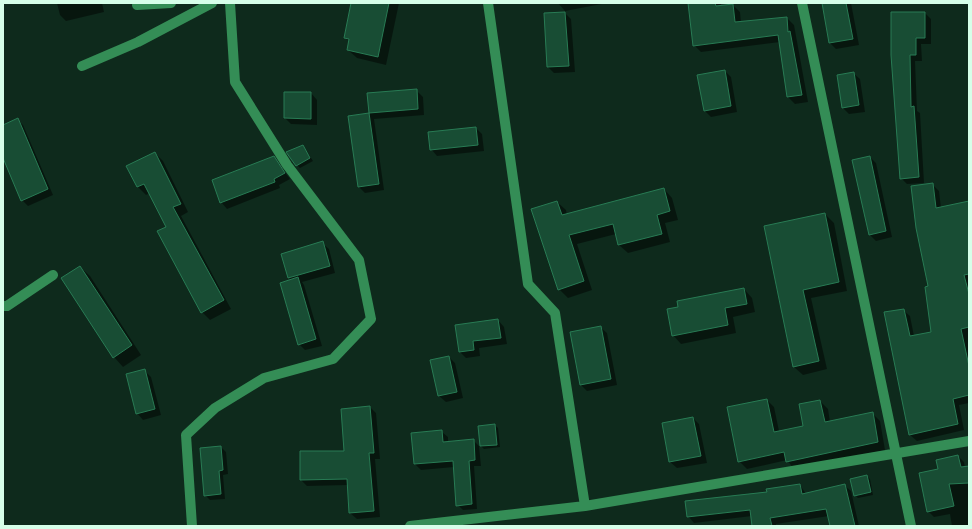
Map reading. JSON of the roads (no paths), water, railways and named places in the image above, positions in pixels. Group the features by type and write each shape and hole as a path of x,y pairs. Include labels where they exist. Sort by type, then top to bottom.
{"lane":[{"path":"137,5 171,3"},
{"path":"82,66 138,42 212,3"},
{"path":"192,526 186,435 214,408 264,378 334,359 371,319 359,260 287,165 235,82 230,3"},
{"path":"488,3 528,284 555,313 585,506"},
{"path":"802,3 911,526"},
{"path":"3,306 7,306 53,275"},
{"path":"410,526 585,506 969,441"}]}
